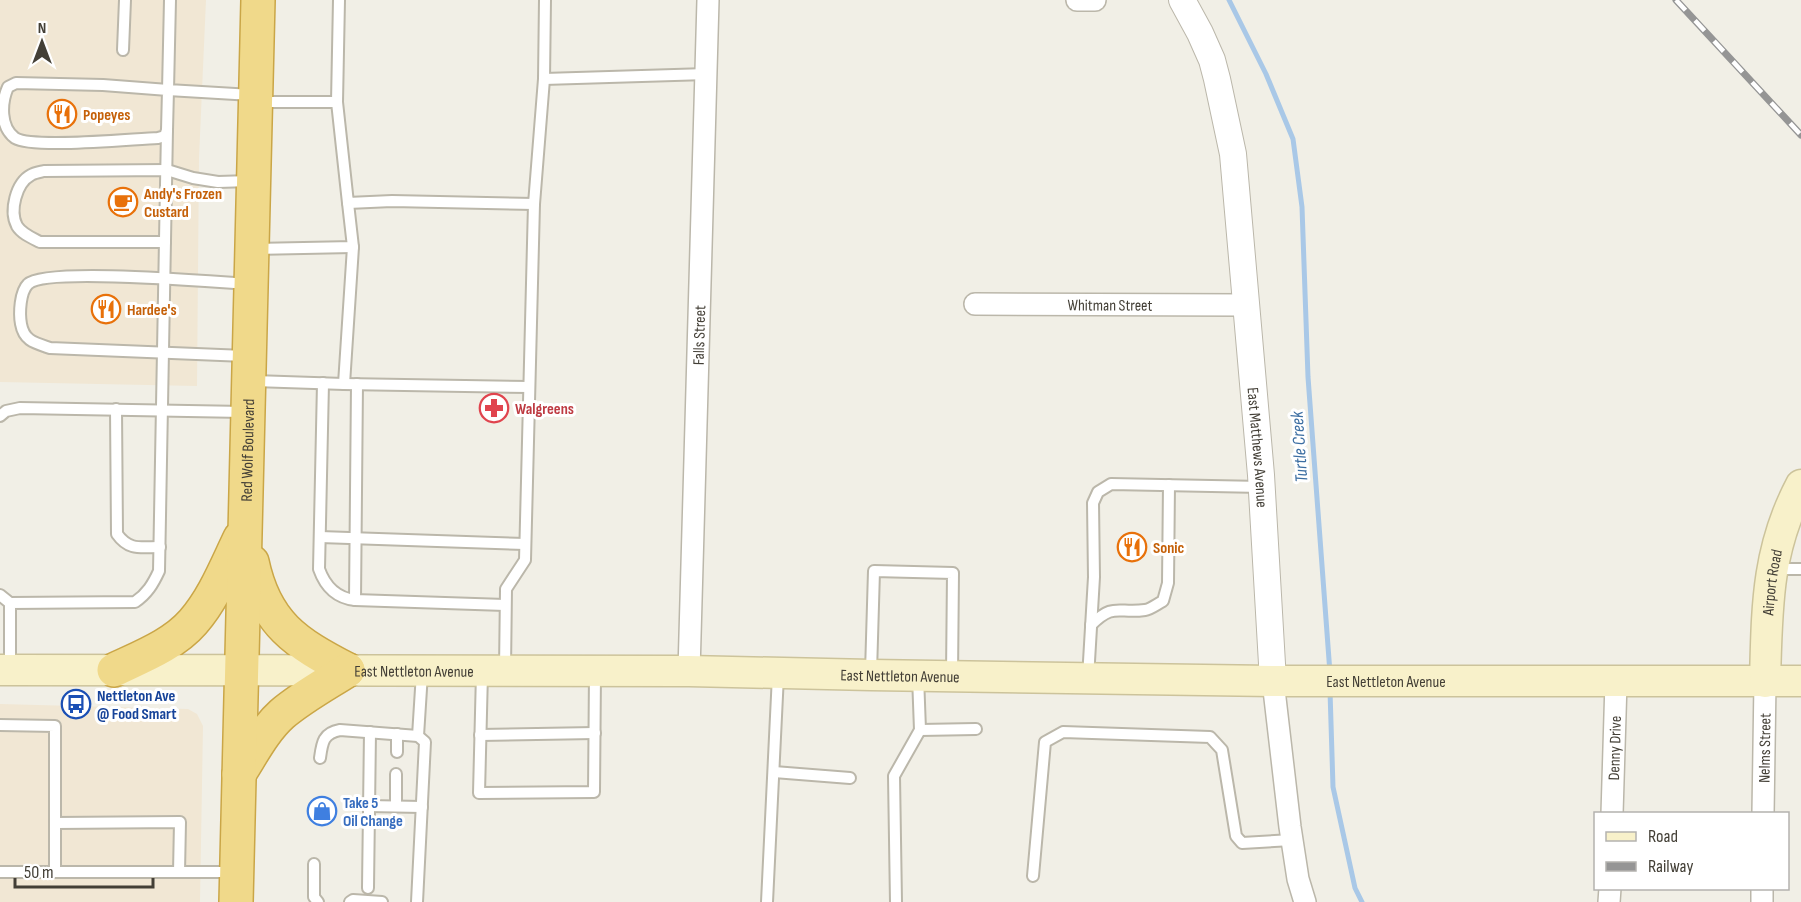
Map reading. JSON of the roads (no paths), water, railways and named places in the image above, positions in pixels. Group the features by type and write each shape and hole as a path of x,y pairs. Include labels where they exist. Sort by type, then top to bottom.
{"highway":[{"name":"Red Wolf Boulevard","path":"237,887 258,0"},
{"path":"114,670 162,646 192,624 214,592 245,528"},
{"path":"245,528 255,577 265,601 283,628 308,649 348,670"},
{"path":"239,774 259,742 281,715 308,694 348,670"}],"main road":[{"name":"Airport Road","path":"1765,682 1767,608 1786,569 1785,520 1801,485"},
{"name":"East Nettleton Avenue","path":"5,670 689,670 952,677 1272,681 1801,681"}],"street":[{"name":"Falls Street","path":"689,670 708,0"},
{"path":"1077,0 1095,0"},
{"name":"East Matthews Avenue","path":"1182,0 1212,60 1227,122 1234,169 1262,487 1272,681 1292,840 1298,879 1305,902"},
{"name":"Whitman Street","path":"975,304 1246,305"},
{"name":"Denny Drive","path":"1612,812 1616,682"},
{"name":"Nelms Street","path":"1763,812 1765,682"}],"lane":[{"path":"123,50 125,0"},
{"path":"0,595 10,603 135,602 152,585 159,571 170,0"},
{"path":"339,0 337,102 353,247 344,384"},
{"path":"544,0 544,78 534,204 525,560 506,589 494,670 480,735 479,793 594,792 595,670"},
{"path":"544,78 707,74"},
{"path":"167,130 165,136 158,138 38,143 17,139 4,126 3,102 8,87 16,83 103,85 255,98 337,102"},
{"path":"165,242 40,242 28,237 17,225 14,208 18,188 30,175 45,171 167,170 218,182 253,181"},
{"path":"348,203 392,201 534,204"},
{"path":"251,249 353,247"},
{"path":"248,383 163,352 50,348 30,342 22,331 20,316 26,285 36,279 79,276 250,284"},
{"path":"0,416 6,411 20,408 162,410 248,383 529,387"},
{"path":"323,383 319,569 323,581 342,599 505,605"},
{"path":"355,600 357,384"},
{"path":"116,409 117,534 123,543 132,547 160,547"},
{"path":"1088,678 1094,577 1093,503 1098,492 1111,484 1262,487"},
{"path":"1090,625 1102,614 1116,609 1146,610 1163,601 1168,583 1169,485"},
{"path":"320,537 525,544"},
{"path":"871,675 873,571 953,573 952,677"},
{"path":"5,670 10,603"},
{"path":"418,736 422,670"},
{"path":"767,902 778,672"},
{"path":"896,902 894,776 920,729 918,676"},
{"path":"0,725 55,726 54,871"},
{"path":"920,729 976,729"},
{"path":"320,758 322,741 331,731 418,736 425,742 417,902"},
{"path":"368,888 370,732"},
{"path":"1033,876 1045,742 1062,732 1210,737 1222,750 1236,836 1242,843 1292,840"},
{"path":"480,735 595,733"},
{"path":"397,734 397,752"},
{"path":"774,772 850,778"},
{"path":"396,774 396,806"},
{"path":"368,806 422,807"},
{"path":"55,823 180,822 179,872"},
{"path":"314,864 314,897 318,902"},
{"path":"0,872 179,872 237,887"},
{"path":"350,902 362,900 382,902"}],"waterway":[{"name":"Turtle Creek","path":"1229,0 1266,74 1293,139 1302,207 1308,377 1330,673"},
{"name":"Turtle Creek","path":"1330,691 1333,787 1355,888 1362,902"}],"railway":[{"path":"1676,0 1801,135"}],"place":[{"name":"Popeyes","path":"62,114"},
{"name":"Andy's Frozen Custard","path":"123,202"},
{"name":"Hardee's","path":"106,309"},
{"name":"Walgreens","path":"494,408"},
{"name":"Sonic","path":"1132,547"},
{"name":"Nettleton Ave @ Food Smart","path":"76,704"},
{"name":"Take 5 Oil Change","path":"322,811"}]}
